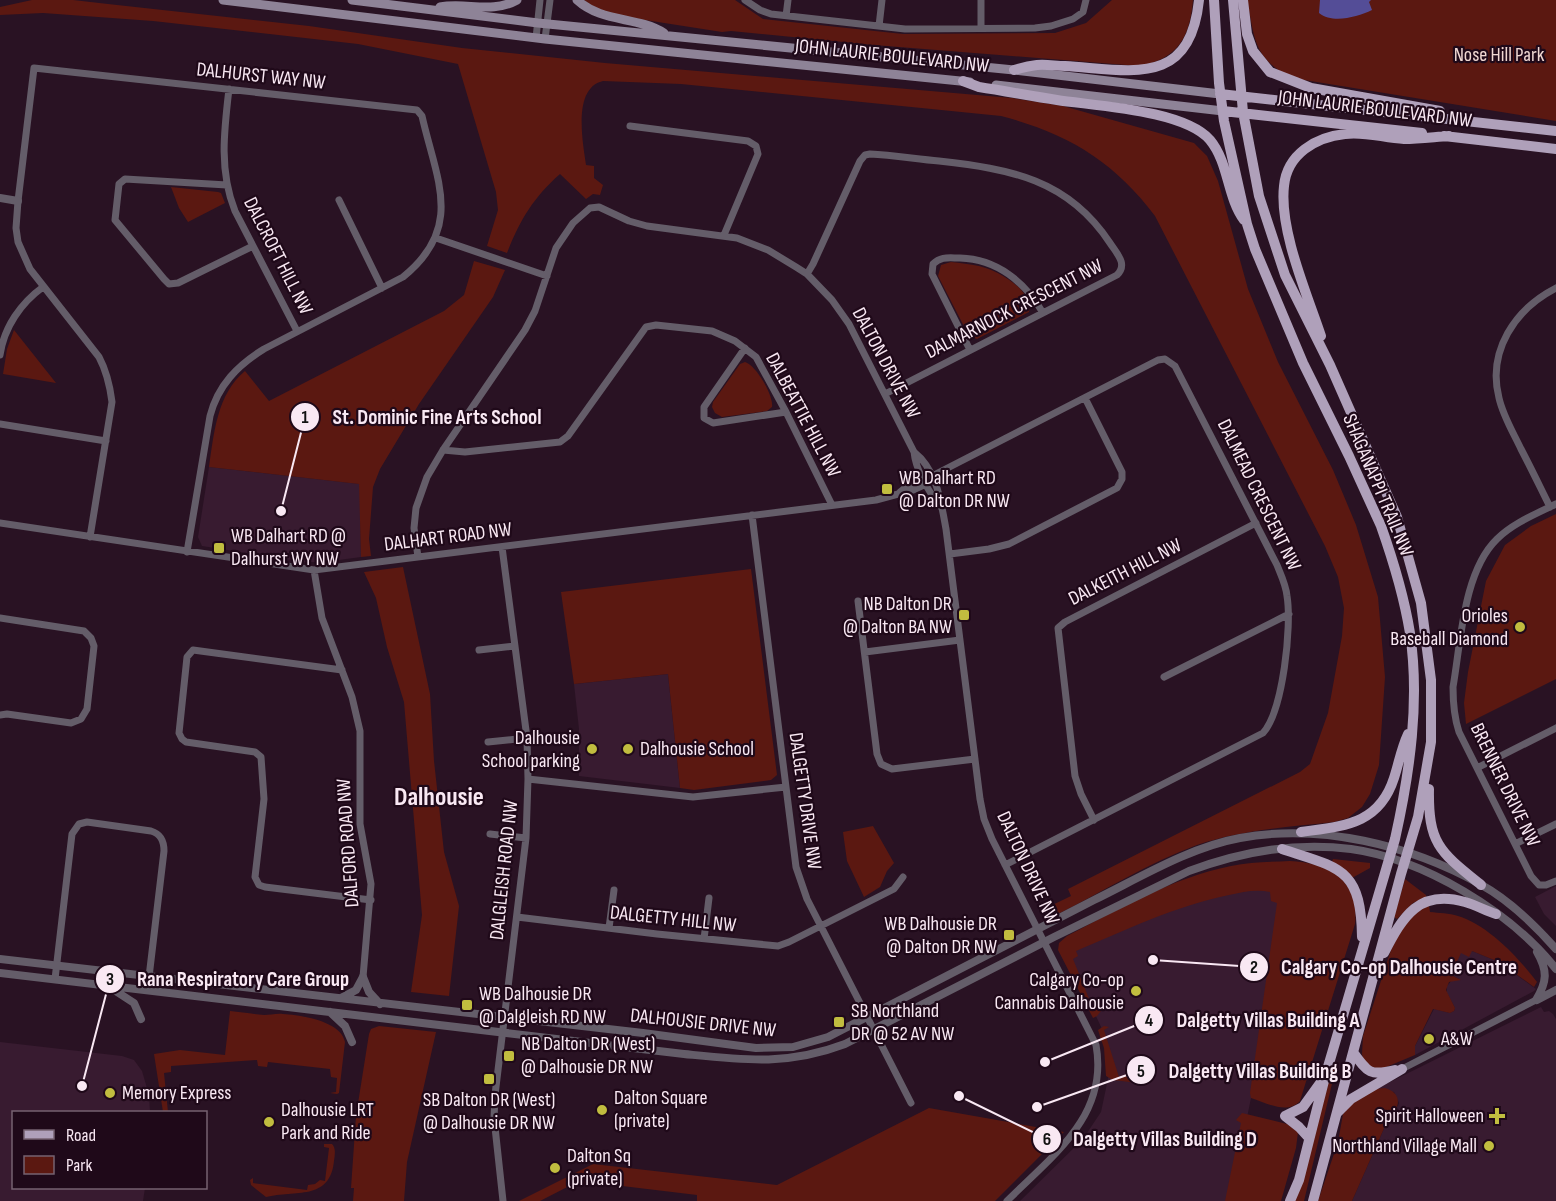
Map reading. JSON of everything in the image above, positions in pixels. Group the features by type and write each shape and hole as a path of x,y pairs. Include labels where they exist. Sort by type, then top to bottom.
{"main road":[{"name":"JOHN LAURIE BOULEVARD NW","path":"224,0 541,38 963,81 1556,149"},
{"name":"JOHN LAURIE BOULEVARD NW","path":"352,0 542,24 1014,70 1556,131"},
{"path":"432,9 451,5 499,7 517,0"},
{"path":"578,0 594,12 653,26 666,35"},
{"path":"1014,70 1038,65 1146,69 1166,64 1176,57 1192,35 1199,0"},
{"name":"SHAGANAPPI TRAIL NW","path":"1214,0 1220,94 1247,224 1277,307 1381,526 1393,559 1410,634 1414,680 1412,726 1401,811 1391,854 1325,1077 1299,1180 1290,1201"},
{"name":"SHAGANAPPI TRAIL NW","path":"1233,0 1243,112 1259,196 1285,275 1330,365 1397,517 1421,603 1431,680 1430,755 1421,806 1313,1201"},
{"path":"1243,0 1247,34 1253,51 1270,72 1311,88 1407,104 1496,123"},
{"path":"963,81 980,87 1133,110 1192,126 1209,139 1217,151 1236,209 1247,224"},
{"path":"1330,365 1295,260 1286,220 1284,184 1289,168 1304,149 1327,137 1347,133 1403,139 1449,136"},
{"path":"1301,832 1355,823 1368,817 1382,804 1394,780 1401,749 1412,726"},
{"path":"1430,755 1429,817 1435,838 1447,858 1482,885"},
{"path":"1282,849 1334,866 1350,880 1359,901 1362,947"},
{"path":"1374,972 1402,921 1409,912 1423,903 1438,899 1466,902 1496,914"},
{"path":"1353,1052 1367,1071 1376,1074 1402,1069"},
{"path":"1337,1113 1352,1099 1402,1069"},
{"path":"1309,1138 1299,1126 1285,1116 1304,1107 1325,1077"}],"street":[{"path":"540,0 541,38"},
{"path":"542,24 550,0"},
{"path":"745,0 766,13 905,28 1035,28 1061,24 1080,15 1085,9 1086,0"},
{"path":"786,16 788,0"},
{"path":"879,26 882,0"},
{"path":"981,0 981,28"},
{"name":"DALHURST WAY NW","path":"90,537 112,402 103,365 94,350 43,287 20,249 16,228 18,201 34,68 417,110 422,116 441,188 441,208 436,238 410,271 249,358 228,378 218,395 208,424 187,552"},
{"name":"DALCROFT HILL NW","path":"229,89 223,155 227,186 235,212 297,331"},
{"path":"630,126 748,141 756,146 758,154 724,235"},
{"name":"DALMARNOCK CRESCENT NW","path":"807,274 860,161 865,155 873,154 982,166 1028,177 1065,197 1090,218 1104,233 1121,260 1122,268 1117,275 885,394"},
{"path":"227,186 124,178 119,184 115,220 165,281 172,284 253,246"},
{"path":"0,198 18,201"},
{"path":"339,200 382,288"},
{"name":"DALTON DRIVE NW","path":"547,276 552,257 565,232 580,215 593,207 603,208 629,221 647,226 724,235 768,250 807,274 841,311 915,452 921,457 932,476 940,496 950,554 984,819 1096,1045 1099,1060 1097,1088 1082,1124 1007,1201"},
{"path":"418,557 414,528 416,507 428,477 443,450 525,330 535,311 547,276 436,238"},
{"path":"970,350 932,274 933,264 940,258 966,258 997,266 1018,280 1035,300 1042,313"},
{"path":"0,355 16,314 30,297 43,287"},
{"path":"1553,505 1501,407 1497,388 1497,370 1503,340 1516,319 1534,301 1556,288"},
{"name":"DALBEATTIE HILL NW","path":"443,450 465,452 559,442 566,439 641,331 648,325 712,331 735,341 756,357 786,412 831,505"},
{"path":"745,348 704,408 704,418 713,423 786,412"},
{"name":"DALMEAD CRESCENT NW","path":"932,476 1158,360 1170,361 1175,366 1256,523 1285,586 1289,614 1281,687 1268,727 1263,733 1005,865"},
{"path":"950,554 1009,544 1117,488 1122,479 1122,472 1085,398"},
{"path":"0,424 106,441"},
{"name":"DALTON DRIVE NW","path":"915,452 915,461 941,507"},
{"name":"DALHART ROAD NW","path":"0,523 314,570 876,500 900,492 910,484 925,481 932,476"},
{"name":"BRENNER DRIVE NW","path":"1553,505 1512,527 1497,539 1484,555 1473,578 1453,687 1453,701 1457,727 1537,883 1546,885 1556,880"},
{"name":"DALGETTY DRIVE NW","path":"752,515 796,867 807,899 911,1103"},
{"name":"DALKEITH HILL NW","path":"1094,820 1075,776 1058,628 1065,622 1256,523"},
{"name":"DALGLEISH ROAD NW","path":"502,547 527,738 528,779 526,838 504,1018"},
{"name":"DALFORD ROAD NW","path":"314,570 322,618 352,697 360,731 360,824 369,866 371,900 363,977"},
{"path":"858,601 881,764 891,769 975,759"},
{"path":"1164,677 1289,614"},
{"path":"0,618 84,631 91,638 94,646 87,709 81,719 71,723 7,714 0,716"},
{"path":"865,652 960,640"},
{"path":"478,650 515,646"},
{"path":"342,670 193,650 187,657 179,733 186,742 255,752 261,757 264,799 255,877 259,885 371,900"},
{"path":"1477,768 1556,728"},
{"path":"488,742 527,738"},
{"path":"528,779 693,797 786,787"},
{"path":"55,979 72,834 78,824 87,822 151,831 163,840 164,851 149,977"},
{"path":"1515,844 1556,824"},
{"name":"DALHOUSIE DRIVE NW","path":"0,959 777,1049 818,1040 1172,862 1237,838 1301,832 1352,839 1391,854"},
{"path":"490,834 526,838"},
{"name":"DALHOUSIE DRIVE NW","path":"0,973 684,1054 764,1061 784,1060 825,1052 1190,871 1234,858 1282,849 1313,847 1391,854"},
{"path":"1391,854 1457,873 1482,885 1515,909 1556,949"},
{"path":"1406,859 1461,889 1496,914 1534,946 1556,969"},
{"name":"DALGETTY HILL NW","path":"517,917 778,946 894,889 903,877"},
{"path":"609,928 614,890"},
{"path":"704,939 709,898"},
{"path":"1534,946 1541,959 1545,976 1544,985 1536,1000"},
{"path":"339,999 356,990 363,977"},
{"path":"363,977 369,992 380,1004"},
{"path":"105,985 135,1004 141,1019"},
{"path":"1402,1069 1556,990"},
{"path":"329,1012 347,1029 352,1042"},
{"path":"503,1201 494,1107 504,1018"}],"shaded area":[{"path":"1320,0 1371,0 1369,2 1372,10 1352,17 1331,18 1319,13"},
{"path":"209,467 360,484 361,557 304,562 202,546 198,537"},
{"name":"Dalhousie School","path":"668,674 680,788 579,776 579,729 574,684"},
{"path":"1289,879 1251,1098 1230,1201 1020,1201 1083,1139 1101,1112 1109,1074 1102,1029 1065,950 1216,883"},
{"path":"1556,886 1556,926 1544,914 1535,897"},
{"path":"1472,951 1499,962 1536,989 1415,1055 1415,1046 1434,1009 1450,1013 1454,1011 1455,1008 1447,993 1447,986 1452,980 1459,979 1451,975 1460,953"},
{"path":"1541,1007 1544,1012 1549,1011 1553,1014 1556,1019 1556,1201 1352,1201 1393,1108 1399,1103 1394,1092 1376,1089"},
{"path":"0,1042 122,1056 134,1060 142,1071 149,1095 150,1111 12,1111 12,1189 145,1189 143,1201 0,1201"}],"green space":[{"path":"32,0 73,0 309,26 462,48 605,63 1012,98 1063,106 1194,143 1207,156 1218,181 1248,289 1278,362 1333,470 1356,525 1378,597 1385,677 1379,765 1370,794 1362,807 1348,818 1334,822 1248,832 1197,845 1161,860 1049,918 1040,911 1071,896 1068,889 1300,772 1310,764 1328,713 1342,636 1344,608 1338,577 1325,546 1155,216 1123,180 1087,152 1047,131 1001,116 681,84 603,81 593,86 587,94 582,117 586,165 594,166 594,178 603,185 600,195 593,194 586,199 560,174 528,210 507,253 487,246 498,210 496,192 458,64 358,44 153,21 43,13 0,15 0,7"},
{"path":"584,0 735,0 763,19 903,34 1055,33 1086,23 1112,0 1193,0 1189,25 1180,44 1163,58 1139,66 722,32 613,15 597,9"},
{"name":"Nose Hill Park","path":"1247,0 1556,0 1556,121 1292,78 1279,71 1263,55 1254,37"},
{"path":"171,187 218,192 221,193 225,203 188,222 179,208"},
{"path":"474,261 505,270 493,297 419,404 380,469 373,487 369,539 371,556 361,557 359,484 209,467 218,415 228,391 245,371 269,401 444,311 464,295"},
{"path":"951,262 979,266 1013,282 1026,296 1029,312 977,339 969,336 938,276 941,265"},
{"path":"14,330 56,383 3,374 7,349"},
{"path":"745,362 754,369 763,382 770,396 772,407 767,411 722,417 715,413 712,407 713,402 740,364"},
{"path":"1556,514 1556,679 1466,724 1464,703 1468,672 1486,581 1505,545 1531,526"},
{"path":"403,567 430,694 434,761 444,852 459,906 449,996 411,992 422,915 404,702 387,647 376,598 364,572"},
{"path":"751,569 777,775 771,780 694,790 680,788 668,674 574,684 561,592"},
{"path":"873,826 894,863 887,871 880,887 864,897 847,861 843,832"},
{"path":"1333,859 1370,863 1370,868 1352,878 1332,862"},
{"path":"1290,861 1317,866 1339,877 1347,885 1355,909 1355,924 1300,1101 1295,1105 1277,1107 1251,1098 1250,1093 1277,903 1271,901 1270,892 1244,892 1189,905 1076,951 1078,956 1073,959 1092,1006 1098,1004 1101,1011 1093,1018 1058,950 1059,943 1067,936 1146,895 1188,878 1238,865"},
{"path":"1405,879 1426,897 1413,903 1397,919 1394,917"},
{"path":"1429,905 1430,912 1458,916 1480,927 1512,953 1537,982 1534,987 1499,962 1472,951 1469,957 1461,953 1451,975 1461,980 1449,982 1446,990 1455,1008 1454,1011 1450,1013 1433,1009 1415,1046 1415,1055 1379,1070 1364,1063 1363,1036 1391,950 1407,918"},
{"path":"230,1011 264,1015 281,1014 319,1020 336,1029 345,1042 339,1093 337,1094 330,1093 336,1092 337,1078 331,1077 330,1069 268,1062 267,1067 258,1066 257,1060 171,1066 171,1072 164,1073 168,1111 163,1111 154,1054 180,1050 225,1055"},
{"path":"379,1026 436,1032 407,1162 404,1201 353,1201 354,1188 351,1188 356,1116 369,1034 371,1029"},
{"path":"1104,1026 1109,1027 1104,1030 1119,1077 1129,1073 1131,1077 1148,1070 1146,1084 1113,1080 1106,1076 1104,1048 1098,1030"},
{"path":"1333,1067 1336,1067 1304,1201 1295,1201"},
{"path":"1385,1088 1397,1096 1396,1109 1393,1108 1352,1201 1318,1201 1338,1142 1343,1114 1354,1102 1376,1089"},
{"path":"929,1108 1064,1132 995,1201 697,1201 697,1195 589,1182 580,1187 579,1181 540,1201 519,1201 593,1164 777,1185"},
{"path":"1242,1113 1287,1124 1298,1132 1296,1148 1281,1201 1225,1201 1241,1123 1236,1120"},
{"path":"324,1144 332,1144 335,1151 331,1174 326,1183 318,1188 299,1193 266,1197 251,1185 250,1180 253,1178 253,1183 307,1190 308,1185 320,1180 325,1181 329,1148 324,1147"}],"place":[{"name":"WB Dalhart RD @ Dalton DR NW","path":"887,489"},
{"name":"St. Dominic Fine Arts School","path":"281,511"},
{"name":"WB Dalhart RD @ Dalhurst WY NW","path":"219,548"},
{"name":"NB Dalton DR @ Dalton BA NW","path":"964,615"},
{"name":"Orioles Baseball Diamond","path":"1520,627"},
{"name":"Dalhousie School parking","path":"592,749"},
{"name":"Dalhousie School","path":"628,749"},
{"name":"WB Dalhousie DR @ Dalton DR NW","path":"1009,935"},
{"name":"Calgary Co-op Dalhousie Centre","path":"1153,960"},
{"name":"Calgary Co-op Cannabis Dalhousie","path":"1136,991"},
{"name":"WB Dalhousie DR @ Dalgleish RD NW","path":"467,1005"},
{"name":"SB Northland DR @ 52 AV NW","path":"839,1022"},
{"name":"A&W","path":"1429,1039"},
{"name":"NB Dalton DR (West) @ Dalhousie DR NW","path":"509,1056"},
{"name":"Dalgetty Villas Building A","path":"1045,1062"},
{"name":"SB Dalton DR (West) @ Dalhousie DR NW","path":"489,1079"},
{"name":"Rana Respiratory Care Group","path":"82,1086"},
{"name":"Memory Express","path":"110,1093"},
{"name":"Dalgetty Villas Building D","path":"959,1096"},
{"name":"Dalgetty Villas Building B","path":"1037,1107"},
{"name":"Dalton Square (private)","path":"602,1110"},
{"name":"Spirit Halloween","path":"1497,1116"},
{"name":"Dalhousie LRT Park and Ride","path":"269,1122"},
{"name":"Northland Village Mall","path":"1489,1146"},
{"name":"Dalton Sq (private)","path":"555,1168"}],"district":[{"name":"Dalhousie","path":"439,797"}]}
